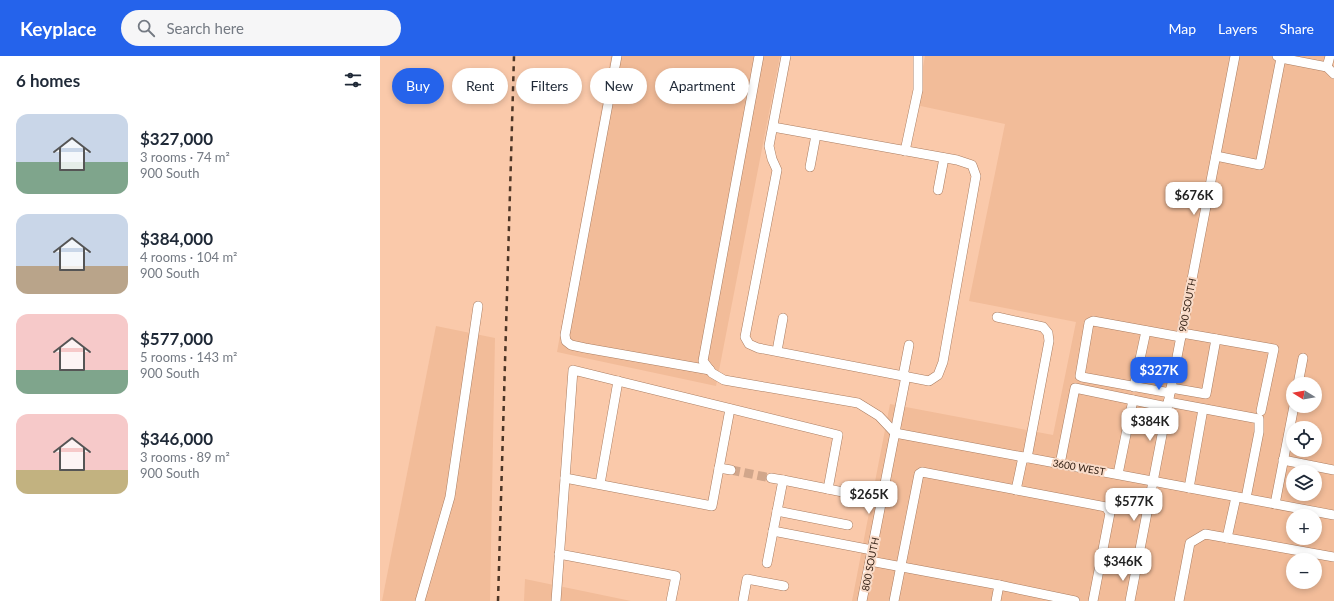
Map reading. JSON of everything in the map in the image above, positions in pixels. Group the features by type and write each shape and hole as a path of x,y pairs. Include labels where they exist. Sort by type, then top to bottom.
{"street":[{"path":"617,56 566,327 566,341 571,345 585,348 710,370"},
{"path":"759,56 703,361 712,373 724,380 858,403 879,416 895,433"},
{"path":"773,127 957,160 972,165 976,176 943,362 938,375 928,380 758,348 748,344 745,336 776,170 769,146 786,56"},
{"path":"905,151 918,90 918,56"},
{"name":"900 SOUTH","path":"1130,601 1235,56"},
{"path":"1216,156 1260,165 1279,57 1331,71 1330,56"},
{"path":"810,167 816,135"},
{"path":"938,190 944,158"},
{"path":"420,601 450,497 478,306"},
{"path":"997,317 1043,327 1048,333 1049,341 1025,457 1016,490"},
{"path":"778,352 783,318"},
{"path":"1246,498 1259,432 1259,419 1203,409 1134,387 1080,376 1089,323 1093,321 1146,331 1216,339 1274,349 1261,411"},
{"path":"1134,387 1146,331"},
{"path":"1060,464 1074,388 1133,400 1206,394 1216,339"},
{"name":"800 SOUTH","path":"862,601 895,433 909,345"},
{"path":"1299,377 1303,358"},
{"path":"556,601 573,370 838,435 828,489"},
{"path":"600,484 618,381"},
{"path":"1118,474 1133,400"},
{"path":"565,478 712,506 730,409"},
{"path":"1189,488 1203,409"},
{"path":"1275,504 1293,413"},
{"name":"3600 WEST","path":"895,433 1334,515"},
{"path":"1283,460 1334,470"},
{"path":"719,468 731,470"},
{"path":"894,601 919,474 922,472 1106,507 1110,513 1093,601"},
{"path":"771,478 882,500"},
{"path":"768,563 783,480"},
{"path":"1227,538 1236,497"},
{"path":"777,511 848,525"},
{"path":"773,531 872,550"},
{"path":"1179,601 1190,543 1206,534 1334,557"},
{"path":"559,554 676,576 671,601"},
{"path":"870,561 1076,601"},
{"path":"743,601 747,579 784,586"},
{"path":"996,601 999,585"}],"shaded area":[{"path":"611,56 780,56 716,386 557,352 602,104 647,104 647,68 609,68"},
{"path":"925,56 1334,56 1334,601 852,601 890,404 1053,435 1076,322 969,301 1005,124 916,105"},
{"path":"436,326 495,338 490,601 382,601"},
{"path":"525,579 631,601 524,601"}],"tunnel":[{"path":"731,470 771,478"}],"railway":[{"path":"498,601 514,56"}]}
